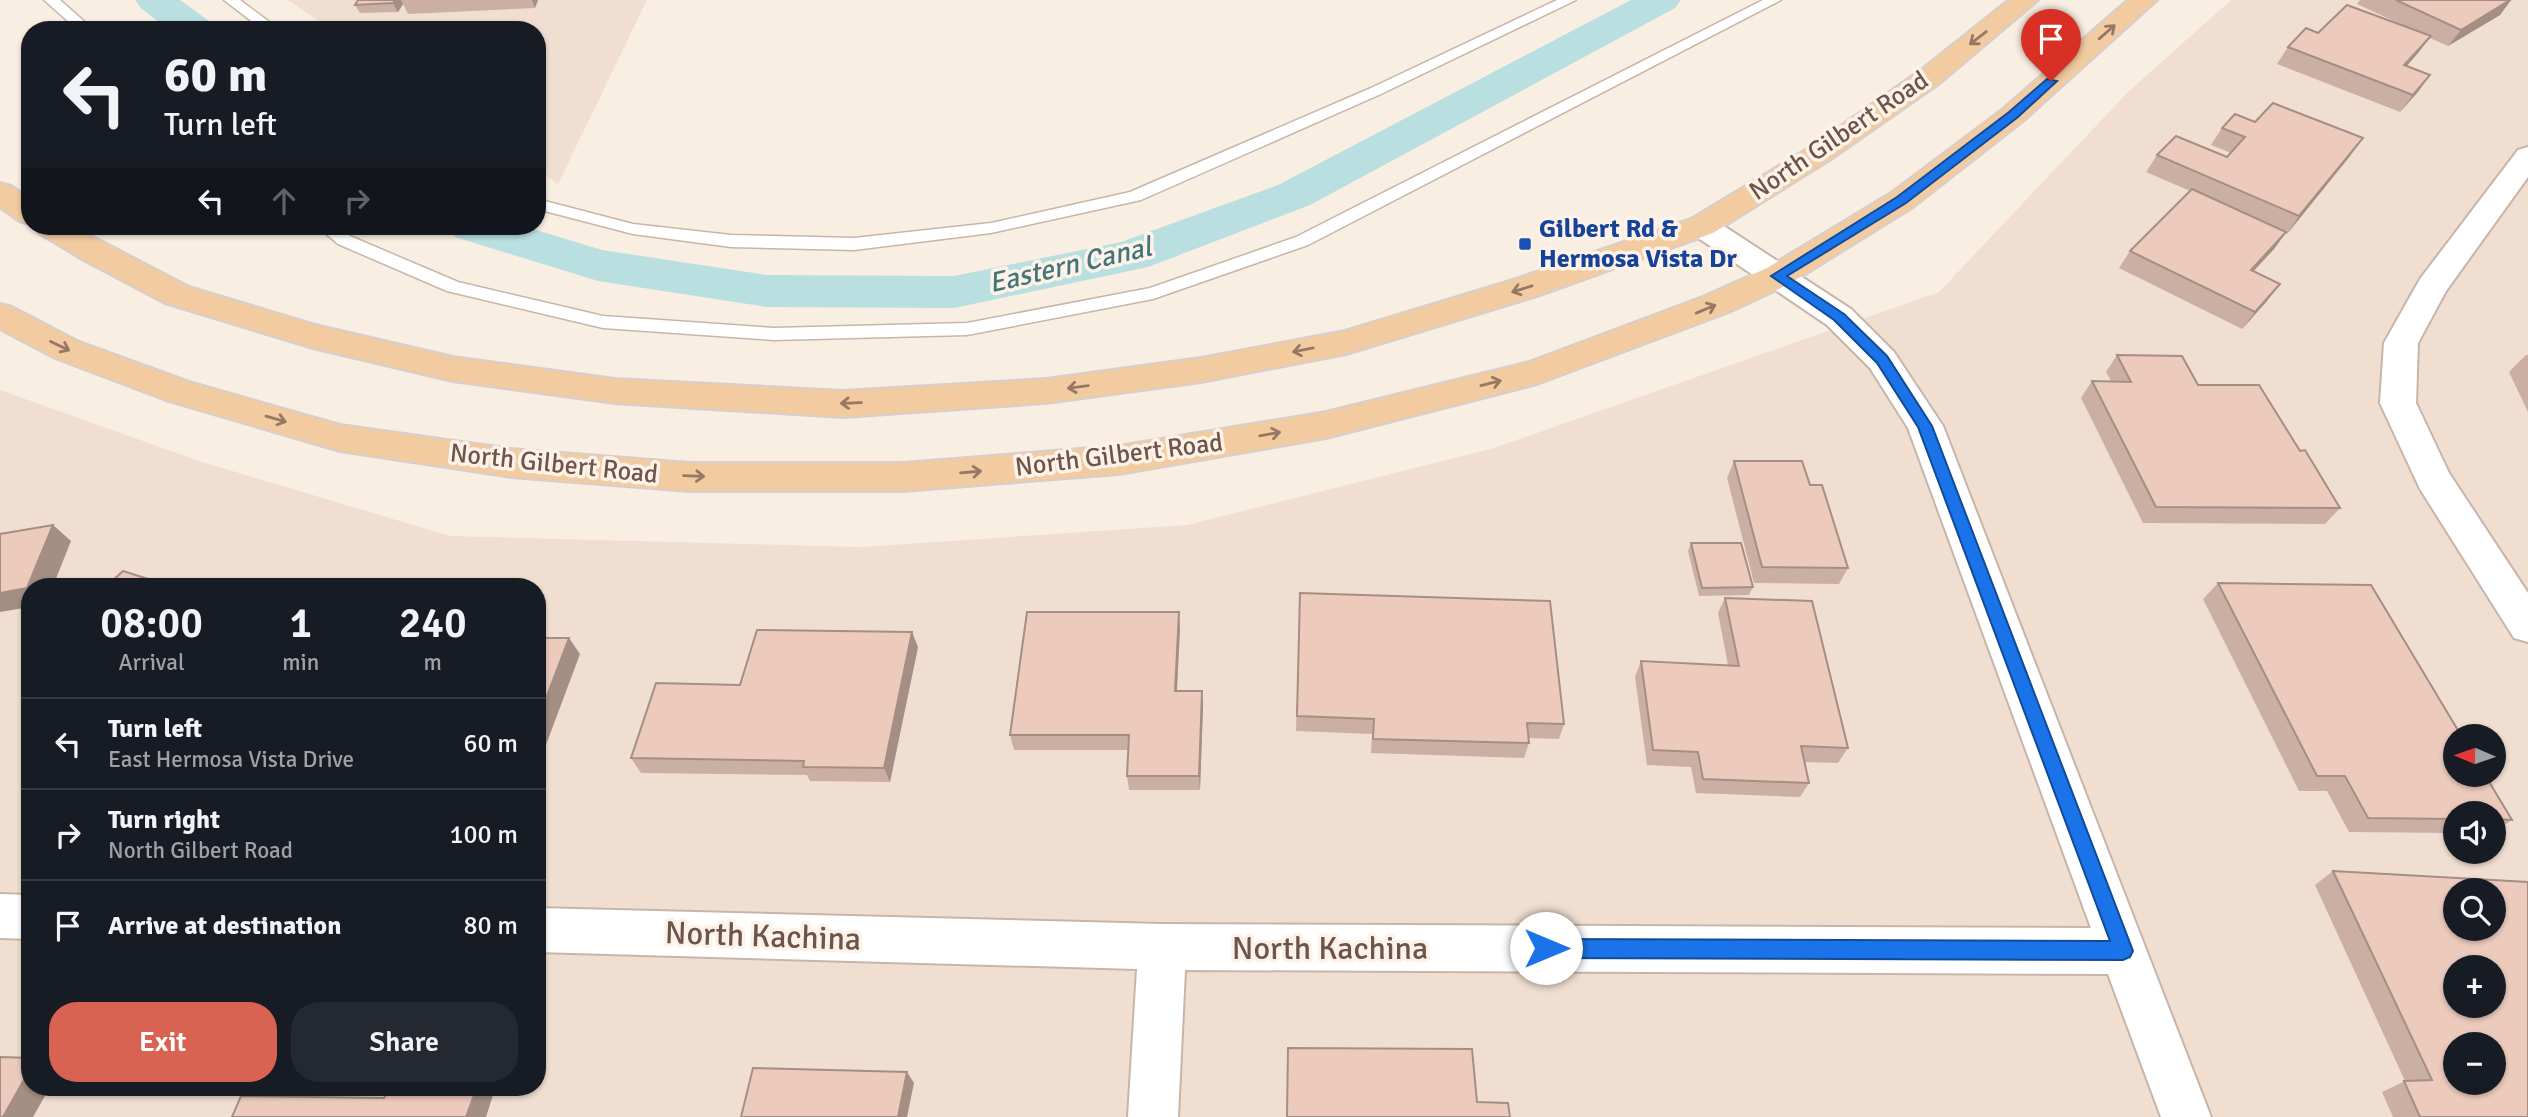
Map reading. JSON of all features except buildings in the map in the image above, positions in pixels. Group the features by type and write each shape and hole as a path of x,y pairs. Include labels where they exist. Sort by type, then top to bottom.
{"main road":[{"name":"North Gilbert Road","path":"65,235 177,295 313,336 453,369 615,391 843,404 1046,391 1201,370 1346,342 1525,288 1702,226 1824,150 1931,76 2025,0"},
{"name":"North Gilbert Road","path":"0,315 67,350 178,391 340,438 511,463 690,477 903,477 1119,460 1326,425 1537,372 1698,313 1778,276 1902,200 2013,115 2144,0"},
{"path":"0,192 21,207"}],"street":[{"path":"2528,156 2432,287 2401,342 2398,403 2433,479 2528,626"},
{"path":"1702,226 1839,317 1882,360 1925,426 2186,1117"},
{"path":"0,916 21,917"},
{"name":"North Kachina","path":"546,930 1162,947 2123,951"},
{"path":"1153,1117 1162,947"}],"lane":[{"path":"51,0 76,21"},
{"path":"232,0 261,21"},
{"path":"546,206 633,229 731,242 854,244 991,228 1135,195 1376,90 1569,0"},
{"path":"338,235 453,287 603,322 774,334 967,329 1153,293 1302,242 1774,0"}],"shaded area":[{"path":"288,0 647,0 558,184 546,175 546,21 319,21"},
{"path":"2231,0 2528,0 2528,1117 0,1117 0,390 199,461 450,536 861,547 1187,525 1494,448 1939,292 2128,92"}],"waterway":[{"name":"Eastern Canal","path":"155,0 183,21"},
{"name":"Eastern Canal","path":"501,235 598,265 767,291 954,292 1131,256 1294,195 1661,0"}],"place":[{"name":"Gilbert Rd & Hermosa Vista Dr","path":"1525,244"}],"route":[{"path":"1546,948 2123,951 1925,426 1882,360 1839,317 1778,276 1902,200 2013,115 2051,81"}]}
